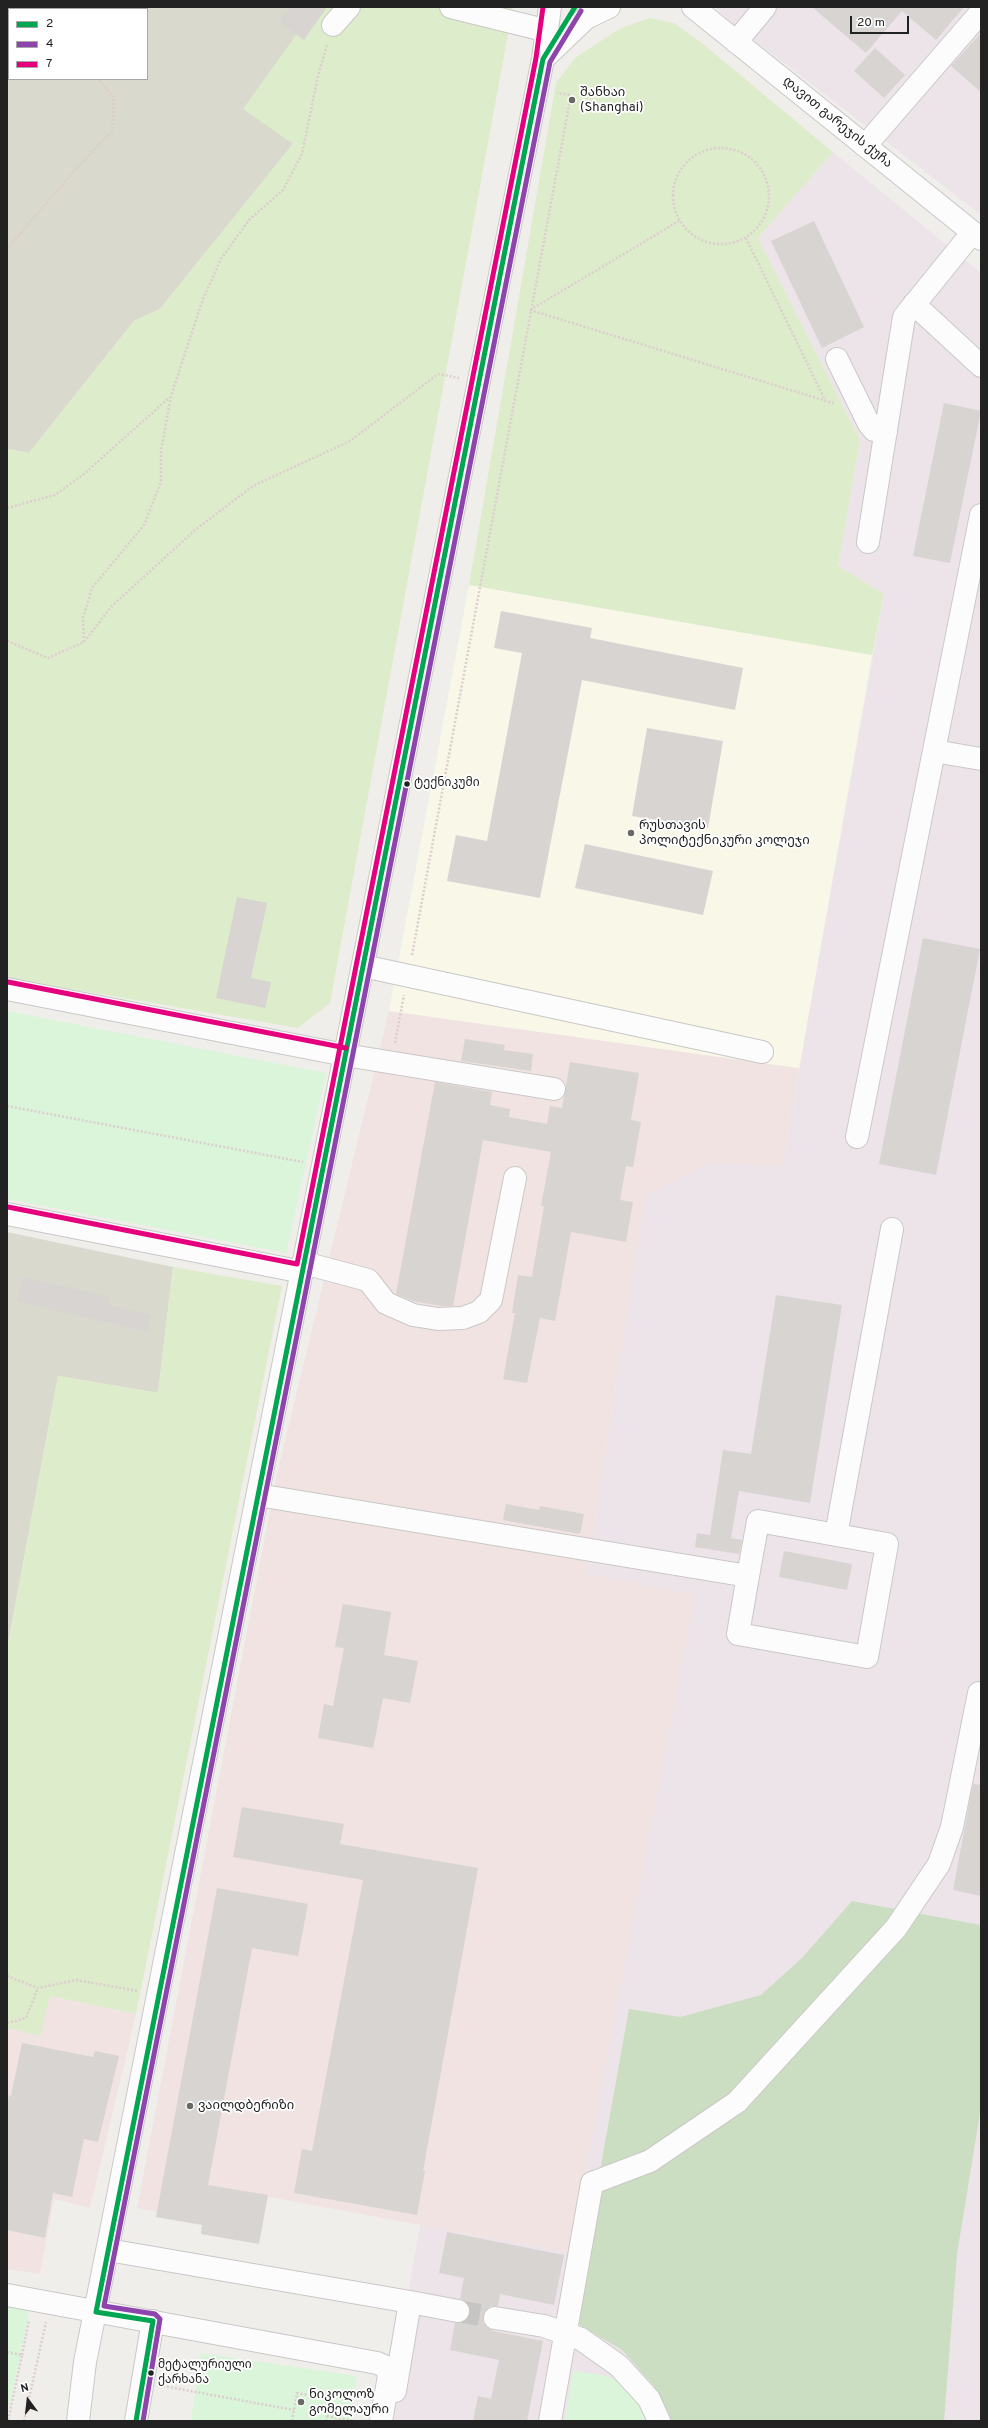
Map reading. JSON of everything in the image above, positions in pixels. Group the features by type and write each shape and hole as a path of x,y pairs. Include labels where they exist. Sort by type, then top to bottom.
{"street":[{"path":"333,26 349,7"},
{"path":"451,7 548,31"},
{"path":"78,2421 85,2362 543,59 548,31 550,7"},
{"path":"543,59 575,7"},
{"path":"543,59 586,18 609,7"},
{"name":"დავით გარეჯის ქუჩა","path":"692,7 977,236"},
{"path":"736,42 765,7"},
{"path":"865,146 981,12"},
{"path":"868,542 904,317 914,304 977,236"},
{"path":"914,304 981,366"},
{"path":"837,358 862,410 874,430 886,432"},
{"path":"857,1137 981,515"},
{"path":"934,751 981,759"},
{"path":"363,966 762,1052"},
{"path":"7,989 345,1055 554,1089"},
{"path":"7,1214 368,1280 386,1303 413,1316 438,1319 463,1318 479,1312 491,1300 515,1178"},
{"path":"836,1535 892,1229"},
{"path":"258,1495 748,1576"},
{"path":"758,1521 887,1544 867,1657 738,1634 748,1576 758,1521"},
{"path":"550,2421 564,2333 592,2183 650,2161 737,2102 896,1928 939,1864 952,1827 979,1693"},
{"path":"108,2250 458,2311"},
{"path":"7,2295 377,2363 386,2367 389,2376 381,2421"},
{"path":"390,2421 410,2302"},
{"path":"495,2318 544,2326 580,2339 619,2366 649,2399 659,2421"},
{"path":"136,2421 152,2321"}],"path":[{"path":"84,642 83,618 92,588 144,525 161,482 161,451 171,396 203,299 221,259 248,220 283,190 302,154 318,76 333,26"},
{"path":"7,248 75,170 112,131 114,98 99,80"},
{"path":"391,1063 571,95 536,91"},
{"path":"717,147 734,148 748,155 760,166 768,181 770,198 766,213 758,228 746,238 732,244 716,244 701,241 689,233 679,221 673,206 673,194 678,173 688,160 701,151 717,147"},
{"path":"530,310 679,221"},
{"path":"746,238 825,401"},
{"path":"530,310 825,401 862,410"},
{"path":"7,641 48,658 84,642 112,606 195,530 253,486 350,441 438,374 479,382"},
{"path":"7,508 55,495 84,474 171,396"},
{"path":"7,1106 323,1166"},
{"path":"7,1976 38,1988 76,1980 159,1995"},
{"path":"7,2023 26,2018 38,1988"},
{"path":"8,2421 22,2355 42,2301"},
{"path":"24,2421 42,2301"},
{"path":"7,2352 22,2355"},
{"path":"142,2383 294,2410"},
{"path":"292,2421 296,2393 331,2399 326,2421"},
{"path":"327,2416 353,2421"}],"shaded area":[{"path":"7,7 316,7 293,144 160,309 134,321 29,453 7,449"},
{"path":"715,7 981,7 981,215 731,22"},
{"path":"833,152 981,273 981,2421 386,2421 420,2225 570,2253 695,1595 587,1574 645,1195 710,1163 782,1166 884,594 838,567 860,440 758,238"},
{"name":"რუსთავის პოლიტექნიკური კოლეჯი","path":"469,585 872,655 799,1068 389,1011"},
{"path":"389,1011 799,1068 782,1166 710,1163 645,1195 587,1573 695,1595 570,2253 259,2195 252,2230 137,2208 277,1474"},
{"path":"7,1232 173,1267 158,1393 58,1376 7,1649"},
{"path":"49,1996 136,2014 90,2208 54,2199 40,2274 7,2269 7,2029"}],"green space":[{"path":"316,7 513,7 330,1003 298,1028 7,978 7,449 29,453 134,321 160,309 293,144 243,109"},
{"path":"649,18 674,23 703,44 833,152 758,238 860,440 838,566 884,594 872,655 469,585 556,83 575,58 619,29"},
{"path":"7,1011 326,1073 286,1253 7,1199"},
{"path":"173,1267 282,1286 136,2014 50,1996 40,2036 7,2029 7,1649 58,1376 158,1393"},
{"path":"852,1901 981,1925 981,2107 957,2254 944,2421 670,2421 654,2386 622,2350 573,2321 629,2009 680,2017 761,1995 803,1957"},
{"path":"7,2304 30,2307 10,2405 7,2405"},
{"path":"201,2353 357,2376 351,2421 191,2421"},
{"path":"573,2371 602,2375 628,2383 649,2421 567,2421 565,2418"}],"building":[{"path":"290,7 327,7 304,40 279,22"},
{"path":"812,7 964,7 936,40 902,11 866,53"},
{"path":"981,33 981,92 951,66"},
{"path":"875,48 905,75 884,98 854,71"},
{"path":"814,221 864,327 822,348 771,241"},
{"path":"944,403 981,411 950,563 913,556"},
{"path":"501,611 592,628 590,638 743,668 735,710 582,680 540,898 447,881 456,835 487,841 522,653 494,648"},
{"path":"647,728 723,741 708,828 632,816"},
{"path":"585,844 713,871 703,915 575,888"},
{"path":"237,897 267,903 251,978 271,982 265,1008 216,998"},
{"path":"923,938 980,949 936,1175 879,1164"},
{"path":"465,1039 505,1045 504,1050 533,1054 531,1071 461,1061"},
{"path":"570,1062 639,1073 631,1120 641,1122 633,1167 626,1166 620,1200 633,1202 626,1242 571,1232 555,1321 540,1318 527,1383 503,1379 515,1313 512,1313 518,1275 532,1277 544,1206 541,1206 551,1152 483,1140 453,1306 441,1306 413,1301 396,1294 435,1082 492,1092 490,1105 510,1109 509,1117 547,1124 550,1106 562,1108"},
{"path":"23,1277 110,1297 108,1305 151,1315 147,1332 17,1301"},
{"path":"776,1295 842,1305 810,1503 739,1491 731,1538 742,1540 739,1554 695,1547 697,1533 710,1535 723,1450 751,1454"},
{"path":"506,1504 539,1510 540,1506 584,1514 580,1534 503,1520"},
{"path":"784,1551 852,1564 847,1590 779,1577"},
{"path":"343,1604 391,1612 384,1655 418,1661 410,1703 383,1698 373,1748 318,1738 324,1704 333,1706 344,1648 335,1647"},
{"path":"973,1784 981,1785 981,1896 953,1890"},
{"path":"242,1807 344,1824 340,1844 478,1868 423,2171 425,2171 417,2215 294,2193 302,2149 312,2151 363,1880 233,1857"},
{"path":"217,1888 308,1904 298,1956 252,1948 208,2185 268,2195 259,2244 201,2234 202,2225 156,2217"},
{"path":"22,2043 93,2057 95,2051 119,2056 98,2142 84,2139 72,2197 53,2193 45,2238 7,2230 7,2107 9,2095 11,2096"},
{"path":"447,2232 564,2255 554,2305 500,2294 498,2306 490,2306 483,2316 483,2323 493,2331 543,2341 527,2421 473,2421 478,2396 491,2399 499,2360 450,2350 455,2323 462,2323 470,2313 466,2302 460,2299 464,2278 439,2273"}],"tunnel":[{"path":"458,2311 495,2318"}],"transit line":[{"name":"7","path":"8,1207 297,1264 536,58 543,7"},
{"name":"2","path":"136,2421 153,2321 96,2312 543,59 575,7"},
{"name":"4","path":"143,2421 160,2319 155,2314 104,2306 550,62 581,11"},
{"name":"7","path":"8,982 346,1048"}],"place":[{"name":"შანხაი (Shanghai)","path":"572,100"},
{"name":"ტექნიკუმი","path":"407,784"},
{"name":"რუსთავის პოლიტექნიკური კოლეჯი","path":"631,833"},
{"name":"ვაილდბერიზი","path":"190,2106"},
{"name":"მეტალურიული ქარხანა","path":"151,2373"},
{"name":"ნიკოლოზ გომელაური","path":"301,2402"}]}
